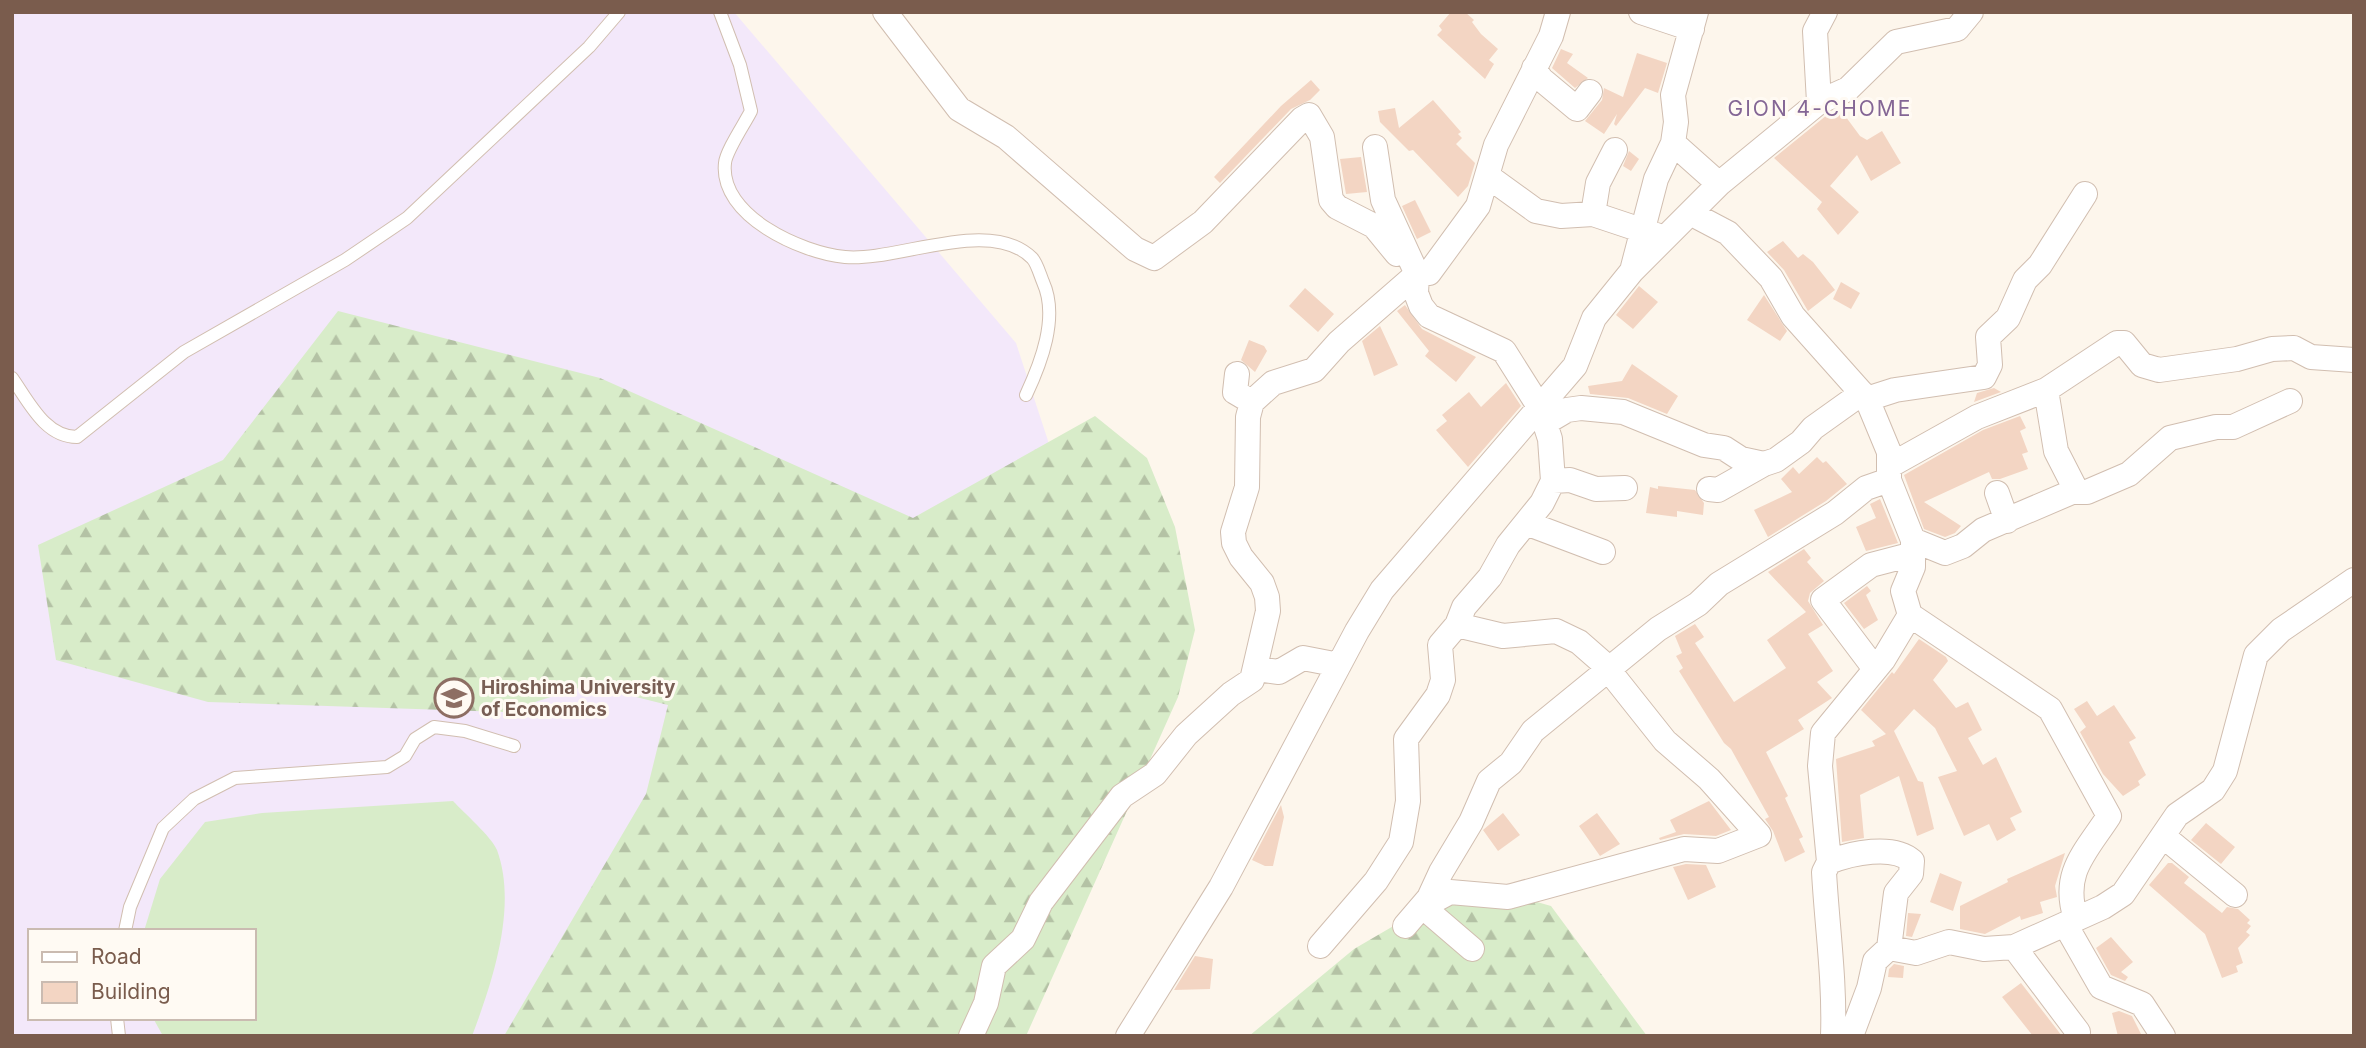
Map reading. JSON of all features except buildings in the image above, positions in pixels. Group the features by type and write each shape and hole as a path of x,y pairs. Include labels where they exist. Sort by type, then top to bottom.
{"street":[{"path":"885,12 960,109 1006,137 1135,249 1154,258 1203,222 1302,118 1310,115 1322,137 1331,200 1382,233 1417,275"},
{"path":"971,1036 986,1003 994,966 1023,939 1041,902 1122,796 1155,774 1186,735 1231,694 1244,688 1257,668 1268,611 1267,597 1262,583 1241,556 1233,533 1247,487 1248,417 1252,402 1273,383 1314,370 1339,342 1417,275 1429,273 1440,260 1478,206 1489,177 1496,145 1551,36 1558,12"},
{"path":"1128,1036 1221,887 1382,590 1543,415 1576,366 1594,318 1632,271 1654,235 1656,178 1673,143 1676,122 1673,95 1694,20 1641,12"},
{"path":"1819,102 1815,31 1825,12"},
{"path":"1489,177 1536,211 1561,216 1593,214 1654,235 1692,214 1719,184 1819,102 1848,89 1896,43 1957,29 1971,12"},
{"path":"1534,68 1541,79 1577,109 1590,92"},
{"path":"1673,143 1719,184"},
{"path":"1320,947 1376,881 1401,842 1408,801 1406,739 1438,695 1443,680 1440,645 1457,625 1464,607 1490,577 1542,503 1553,481 1550,439 1543,415 1504,351 1429,316 1421,306 1416,293 1417,275 1383,200 1375,147"},
{"path":"1593,214 1598,183 1615,150"},
{"path":"1966,424 1990,365 1988,337 2008,318 2025,280 2040,265 2085,194"},
{"path":"1692,214 1728,233 1770,278 1793,316 1864,396 1889,452 1890,473 1913,547 1913,567 1903,590 1910,615 2050,709 2109,816 2073,872 2071,921 2101,987 2142,1004 2163,1036"},
{"path":"1405,926 1426,903 1471,822 1489,781 1511,763 1533,731 1658,629 1698,604 1719,584 1835,513 1866,488 1966,424 2046,390 2117,343 2124,343 2142,365 2159,370 2237,359 2272,349 2294,348 2311,357 2354,360"},
{"path":"1237,373 1235,392 1252,402"},
{"path":"1709,489 1718,490 1792,448 1813,428 1864,396 1983,377 2022,399"},
{"path":"2046,390 2056,452 2077,492"},
{"path":"1875,669 1823,600 1871,565 1913,547 1945,554 1962,546 1983,530 2129,474 2170,438 2216,427 2234,427 2290,401"},
{"path":"1543,415 1581,408 1623,412 1704,445 1724,448 1741,459 1764,464"},
{"path":"1553,481 1570,480 1596,489 1625,488"},
{"path":"1997,493 2007,521"},
{"path":"1526,523 1603,552"},
{"path":"1889,948 1916,953 1949,942 1984,949 2014,947 2123,894 2177,815 2213,790 2225,771 2256,655 2281,630 2354,580"},
{"path":"1833,1036 1835,992 1828,957 1824,872 1829,862 1820,766 1823,733 1875,669 1910,615"},
{"path":"1426,903 1450,892 1508,897 1684,849 1718,850 1759,835 1709,779 1665,741 1608,669 1579,642 1556,631 1516,637 1457,625"},
{"path":"1257,668 1279,672 1303,658 1339,665"},
{"path":"2163,836 2235,895"},
{"path":"1829,862 1886,852 1907,857 1912,861 1910,874 1896,892 1889,948 1875,961 1869,988 1851,1036"},
{"path":"1426,903 1472,949"},
{"path":"2014,947 2078,1032"}],"lane":[{"path":"12,378 47,425 62,437 77,437 184,352 345,260 407,218 589,47 619,12"},
{"path":"720,12 740,65 751,111 724,163 730,193 761,227 810,248 846,257 951,242 1002,241 1033,258 1046,289 1049,319 1040,365 1026,395"},
{"path":"124,929 130,907 163,828 194,799 235,778 387,767 405,756 415,739 434,727 465,731 514,746"}],"shaded area":[{"name":"Hiroshima University of Economics","path":"12,12 734,12 1016,343 1070,508 572,1036 12,1036"}],"green space":[{"path":"338,311 600,378 913,518 1095,416 1147,458 1175,527 1195,630 1178,697 1026,1036 504,1036 646,794 668,705 588,685 504,712 208,702 56,660 38,545 223,460"},
{"path":"453,801 483,832 497,850 503,872 504,920 494,969 472,1036 163,1036 154,1020 256,1020 256,929 145,929 160,879 205,822 262,813"},
{"path":"1484,887 1551,906 1647,1036 1249,1036 1354,949 1426,907"}],"place":[{"name":"Hiroshima University of Economics","path":"454,698"}],"district":[{"name":"GION 4-CHOME","path":"1820,108"}]}
